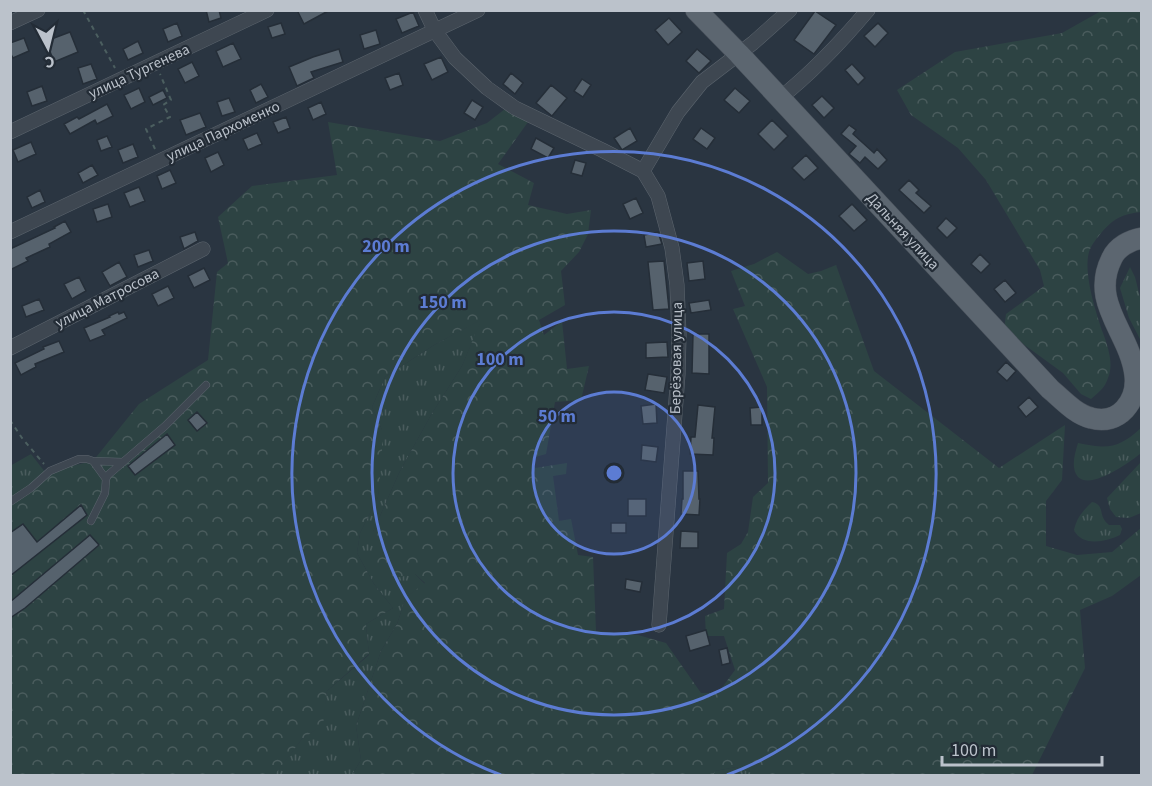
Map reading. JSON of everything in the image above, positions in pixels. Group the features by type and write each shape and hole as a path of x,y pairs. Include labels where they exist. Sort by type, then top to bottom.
{"main road":[{"name":"Дальняя улица","path":"696,10 1050,389 1072,408 1091,419 1110,418 1125,410 1134,395 1135,376 1129,353 1107,306 1104,286 1114,254 1128,242 1142,238"}],"street":[{"path":"10,23 38,10"},
{"name":"улица Тургенева","path":"10,132 267,10"},
{"path":"425,10 435,31 455,58 487,88 515,108 643,171 678,112 702,82 790,10"},
{"name":"улица Пархоменко","path":"10,232 478,10"},
{"path":"780,98 836,48 868,10"},
{"name":"Берёзовая улица","path":"643,171 658,196 672,248 677,285 679,335 659,625"},
{"name":"улица Матросова","path":"10,348 202,249"}],"lane":[{"path":"92,521 105,493 108,475 165,426 206,385"},
{"path":"10,502 50,471 79,459 123,462"},
{"path":"93,461 106,479"}],"path":[{"path":"83,10 122,80"},
{"path":"155,63 171,100 163,105 170,117 146,129 160,161"},
{"path":"10,420 50,471"}],"green space":[{"path":"1101,11 1141,11 1141,212 1129,214 1111,223 1096,239 1089,252 1089,282 1110,361 1110,373 1105,385 1091,399 1081,394 1063,373 1004,330 1006,314 1044,286 1040,270 986,180 958,148 911,115 897,90 955,52 1062,33"},
{"path":"505,109 528,122 498,164 534,183 528,205 567,214 591,210 588,234 579,252 561,271 565,305 539,320 544,335 562,321 567,369 589,366 581,400 555,402 546,454 535,457 535,468 567,463 566,474 553,476 559,521 571,519 578,555 593,557 596,631 638,635 666,643 701,693 718,693 735,670 724,636 706,636 705,616 724,609 727,553 741,544 748,532 753,497 768,483 767,387 733,309 745,306 731,271 754,264 777,252 808,274 836,265 874,371 999,468 1065,425 1062,480 1046,501 1046,546 1077,555 1112,552 1141,528 1141,575 1112,596 1080,610 1085,668 1032,775 759,776 736,767 715,771 711,776 352,775 361,760 356,726 381,651 397,624 406,597 425,583 415,574 385,580 377,564 373,532 399,473 431,415 462,366 481,320 434,345 385,377 372,407 382,430 378,497 360,533 357,553 374,584 393,608 366,624 369,654 327,691 323,725 302,739 273,776 11,776 11,505 50,471 93,461 139,404 208,360 217,272 228,263 218,217 252,186 337,175 328,122 440,141 487,123"},
{"path":"1130,267 1141,301 1141,341 1129,318 1120,288"},
{"path":"482,319 462,366 431,415 399,473 373,532 425,584 406,597 397,624 381,651 356,726 361,760 352,775 273,776 302,739 322,725 327,691 369,655 366,624 393,608 374,584 357,553 360,533 378,497 382,430 372,407 385,377 434,345"},
{"path":"1141,428 1141,453 1135,458 1116,471 1094,480 1084,480 1078,476 1074,464 1078,443 1112,446 1126,440"},
{"path":"31,454 45,472 10,502 10,466"},
{"path":"1141,462 1141,513 1129,518 1116,517 1110,509 1107,498"},
{"path":"1092,502 1099,506 1105,522 1109,525 1120,525 1122,529 1120,535 1095,542 1078,535 1074,530 1077,521"},
{"path":"736,767 759,775 711,776 715,771"}],"building":[{"path":"206,10 219,10 221,18 209,22"},
{"path":"297,10 330,10 304,24"},
{"path":"815,11 836,25 814,54 794,40"},
{"path":"413,12 419,26 402,33 396,19"},
{"path":"669,18 682,32 668,45 655,30"},
{"path":"177,23 182,36 168,42 163,29"},
{"path":"281,23 285,34 272,38 268,27"},
{"path":"878,23 888,33 875,47 864,36"},
{"path":"376,30 380,44 364,49 360,35"},
{"path":"70,32 78,52 54,62 46,41"},
{"path":"24,38 29,51 13,58 10,53 10,43"},
{"path":"138,41 143,53 128,60 123,49"},
{"path":"233,43 241,59 223,67 216,51"},
{"path":"339,49 343,62 311,72 314,78 297,86 289,67"},
{"path":"697,49 711,61 699,73 686,61"},
{"path":"441,57 448,72 432,80 424,64"},
{"path":"192,62 199,76 185,83 178,69"},
{"path":"91,64 97,79 83,84 78,68"},
{"path":"852,64 865,78 858,85 845,70"},
{"path":"399,73 403,85 390,90 385,78"},
{"path":"511,73 523,83 515,94 503,84"},
{"path":"582,79 591,85 583,97 574,91"},
{"path":"261,84 268,97 256,103 250,90"},
{"path":"551,85 567,98 552,116 536,103"},
{"path":"42,86 47,101 32,106 27,92"},
{"path":"139,88 145,102 131,109 124,95"},
{"path":"735,88 750,101 739,113 724,100"},
{"path":"163,90 167,98 153,105 149,97"},
{"path":"822,96 834,108 824,118 812,105"},
{"path":"229,98 235,112 222,116 217,102"},
{"path":"472,100 483,107 475,120 464,113"},
{"path":"321,102 326,114 313,120 308,108"},
{"path":"107,104 113,116 97,124 95,120 70,134 64,124"},
{"path":"200,113 206,127 186,135 180,120"},
{"path":"286,117 290,128 278,133 273,122"},
{"path":"772,120 788,136 774,150 758,134"},
{"path":"849,125 856,130 853,134 874,153 877,149 887,160 878,169 865,157 860,163 849,154 856,146 841,134"},
{"path":"630,128 637,141 622,150 614,138"},
{"path":"701,128 715,138 707,149 693,139"},
{"path":"257,133 262,144 248,150 243,139"},
{"path":"107,136 112,147 101,151 97,140"},
{"path":"536,138 554,148 548,158 531,149"},
{"path":"31,142 36,154 18,162 13,150"},
{"path":"133,144 138,157 123,163 118,150"},
{"path":"218,152 224,165 211,172 205,158"},
{"path":"806,155 818,168 804,180 792,168"},
{"path":"575,160 586,163 582,176 571,173"},
{"path":"92,165 98,175 83,183 78,173"},
{"path":"170,170 176,183 162,189 157,176"},
{"path":"909,180 919,190 916,193 931,206 924,213 899,190"},
{"path":"139,187 145,201 130,207 124,193"},
{"path":"40,190 45,202 32,208 27,197"},
{"path":"636,198 643,213 630,219 623,204"},
{"path":"108,204 112,217 97,222 93,209"},
{"path":"852,204 867,220 854,231 839,216"},
{"path":"946,218 957,228 947,238 937,228"},
{"path":"65,221 71,232 49,244 50,247 26,258 28,261 10,270 10,249"},
{"path":"195,232 198,241 184,249 180,237"},
{"path":"658,232 662,244 646,247 644,235"},
{"path":"149,250 153,261 138,267 134,255"},
{"path":"980,254 990,264 981,273 971,264"},
{"path":"664,261 669,309 653,310 648,262"},
{"path":"703,261 705,279 689,281 687,263"},
{"path":"119,262 127,277 110,286 102,272"},
{"path":"204,268 210,280 194,288 188,276"},
{"path":"79,277 86,291 72,299 64,284"},
{"path":"1005,280 1016,293 1005,302 994,289"},
{"path":"168,286 174,298 158,306 152,294"},
{"path":"39,299 44,310 26,317 22,306"},
{"path":"709,300 711,310 691,313 689,303"},
{"path":"118,312 119,314 124,312 127,318 102,330 105,335 90,341 84,328"},
{"path":"693,334 709,334 709,374 692,373"},
{"path":"59,341 64,352 35,364 36,367 21,375 15,363"},
{"path":"667,342 668,357 646,358 646,343"},
{"path":"1006,362 1016,371 1007,381 997,372"},
{"path":"648,374 667,377 664,393 645,390"},
{"path":"1029,397 1038,407 1026,417 1018,407"},
{"path":"656,404 657,423 643,424 641,406"},
{"path":"698,405 715,407 713,455 690,454 691,437 695,437"},
{"path":"762,407 762,425 751,425 750,408"},
{"path":"197,412 207,423 197,431 188,420"},
{"path":"167,434 175,445 135,475 128,466"},
{"path":"642,445 658,447 656,462 641,460"},
{"path":"683,471 698,471 699,515 681,514"},
{"path":"628,499 646,499 646,516 628,516"},
{"path":"81,505 87,515 10,576 10,533 23,524 37,542"},
{"path":"611,523 626,523 626,533 611,533"},
{"path":"681,531 698,532 698,548 680,548"},
{"path":"90,535 99,545 10,618 10,602"},
{"path":"626,579 642,582 640,592 625,589"},
{"path":"706,630 710,645 690,651 686,636"},
{"path":"727,648 730,663 722,665 719,650"}]}
